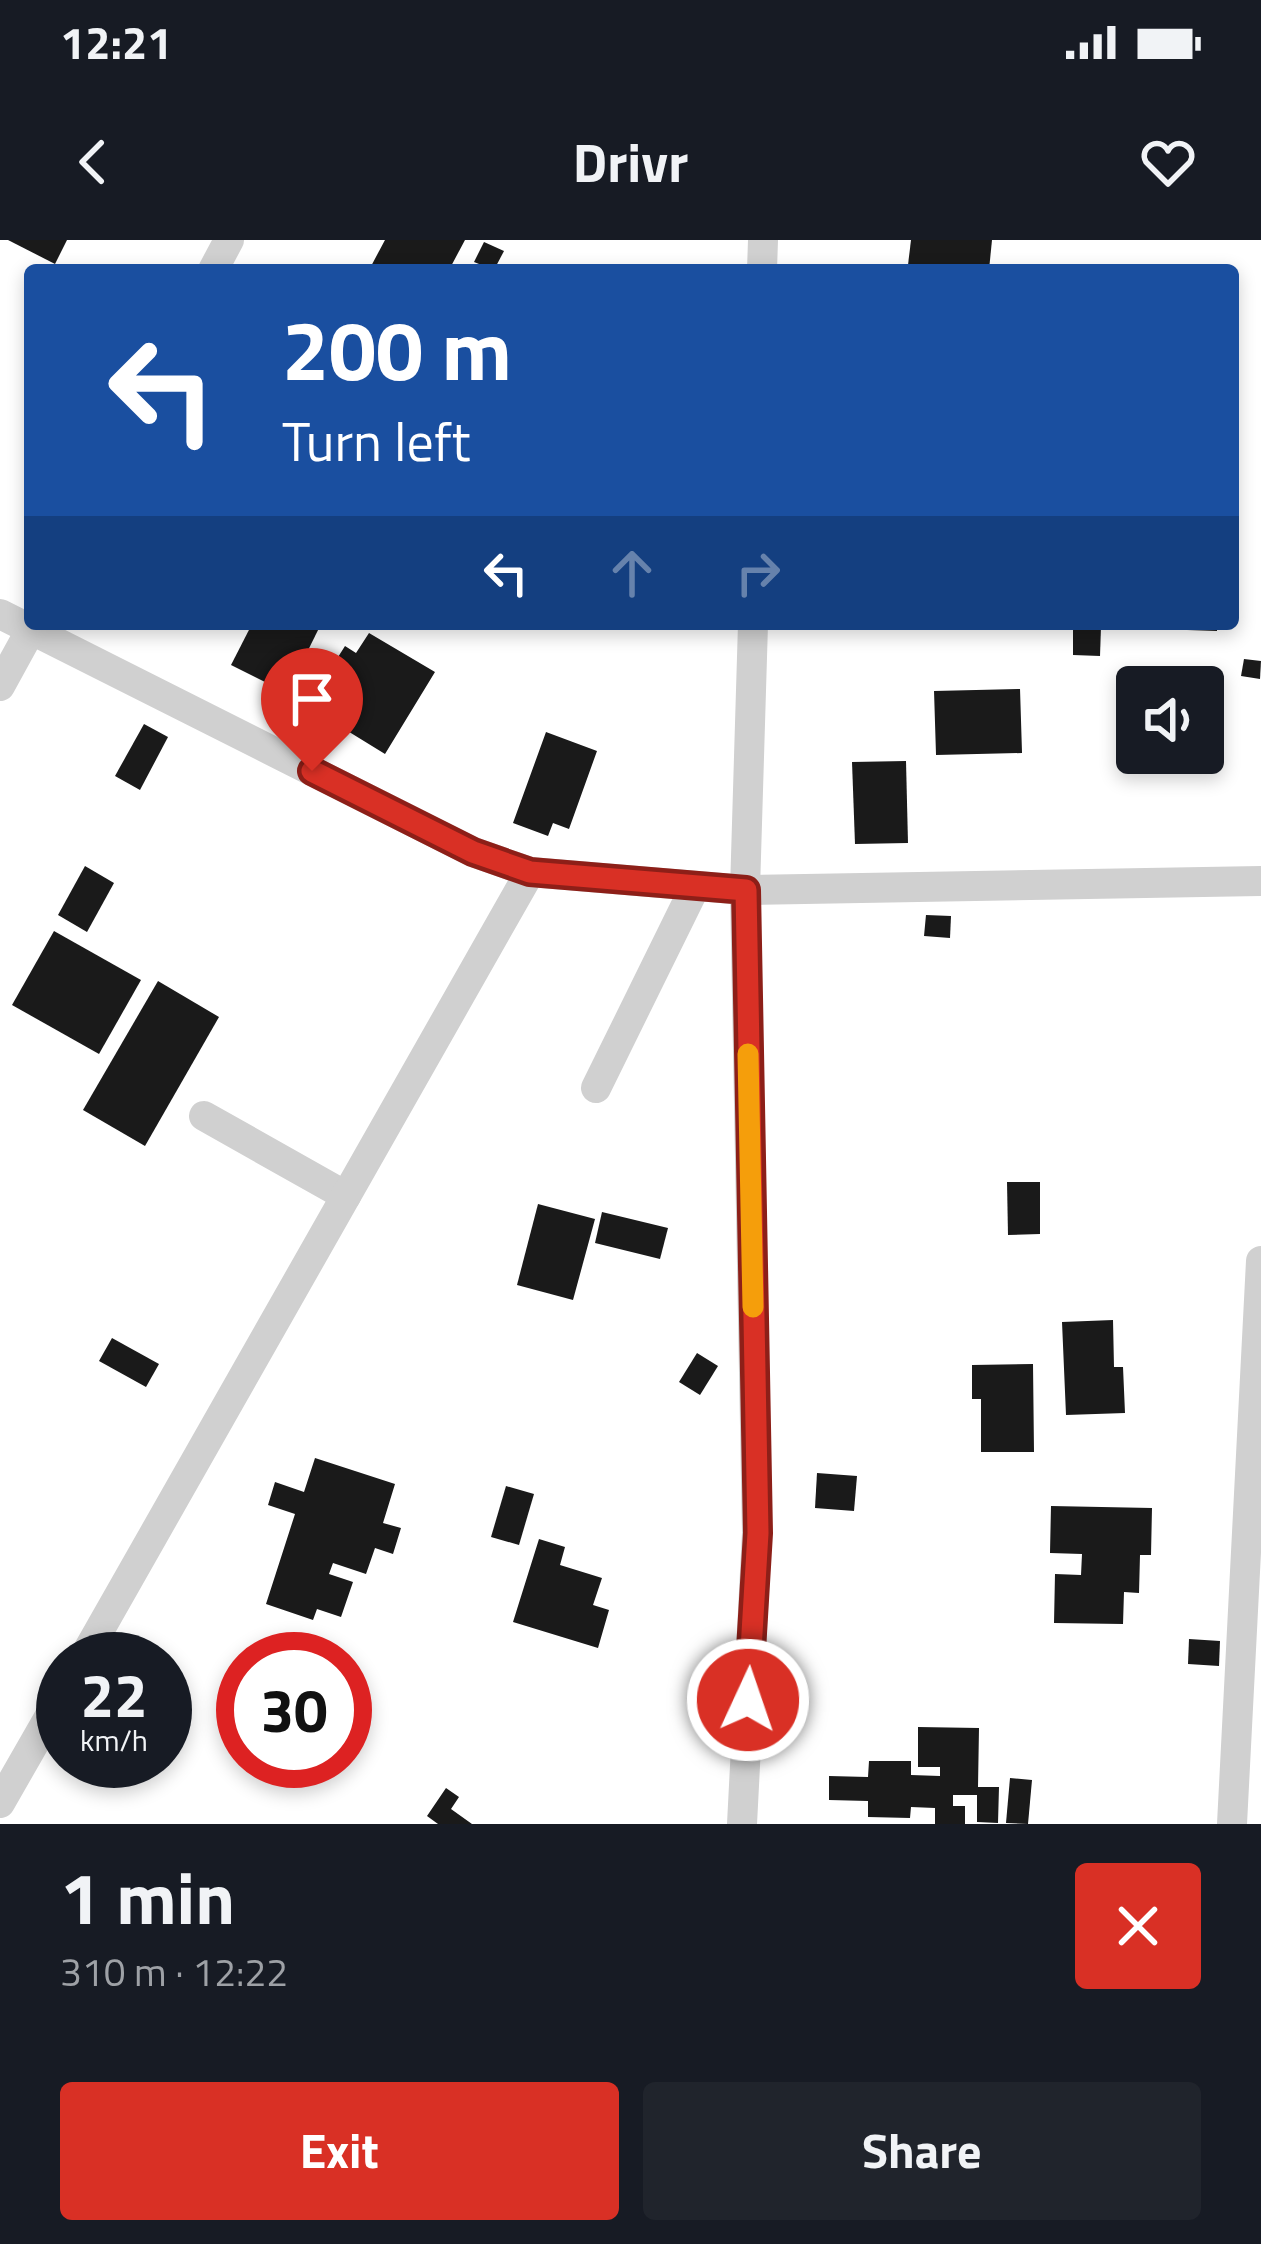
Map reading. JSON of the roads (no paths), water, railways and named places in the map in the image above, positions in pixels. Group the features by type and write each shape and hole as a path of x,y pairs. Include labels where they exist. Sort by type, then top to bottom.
{"street":[{"path":"0,686 31,630"},
{"path":"39,630 473,852 530,872 746,890 1261,880"},
{"path":"742,1824 758,1533 746,890 753,630"},
{"path":"97,1632 530,872"},
{"path":"596,1088 695,887"},
{"path":"204,1116 346,1196"},
{"path":"1232,1824 1261,1261"},
{"path":"0,1803 36,1740"}]}
